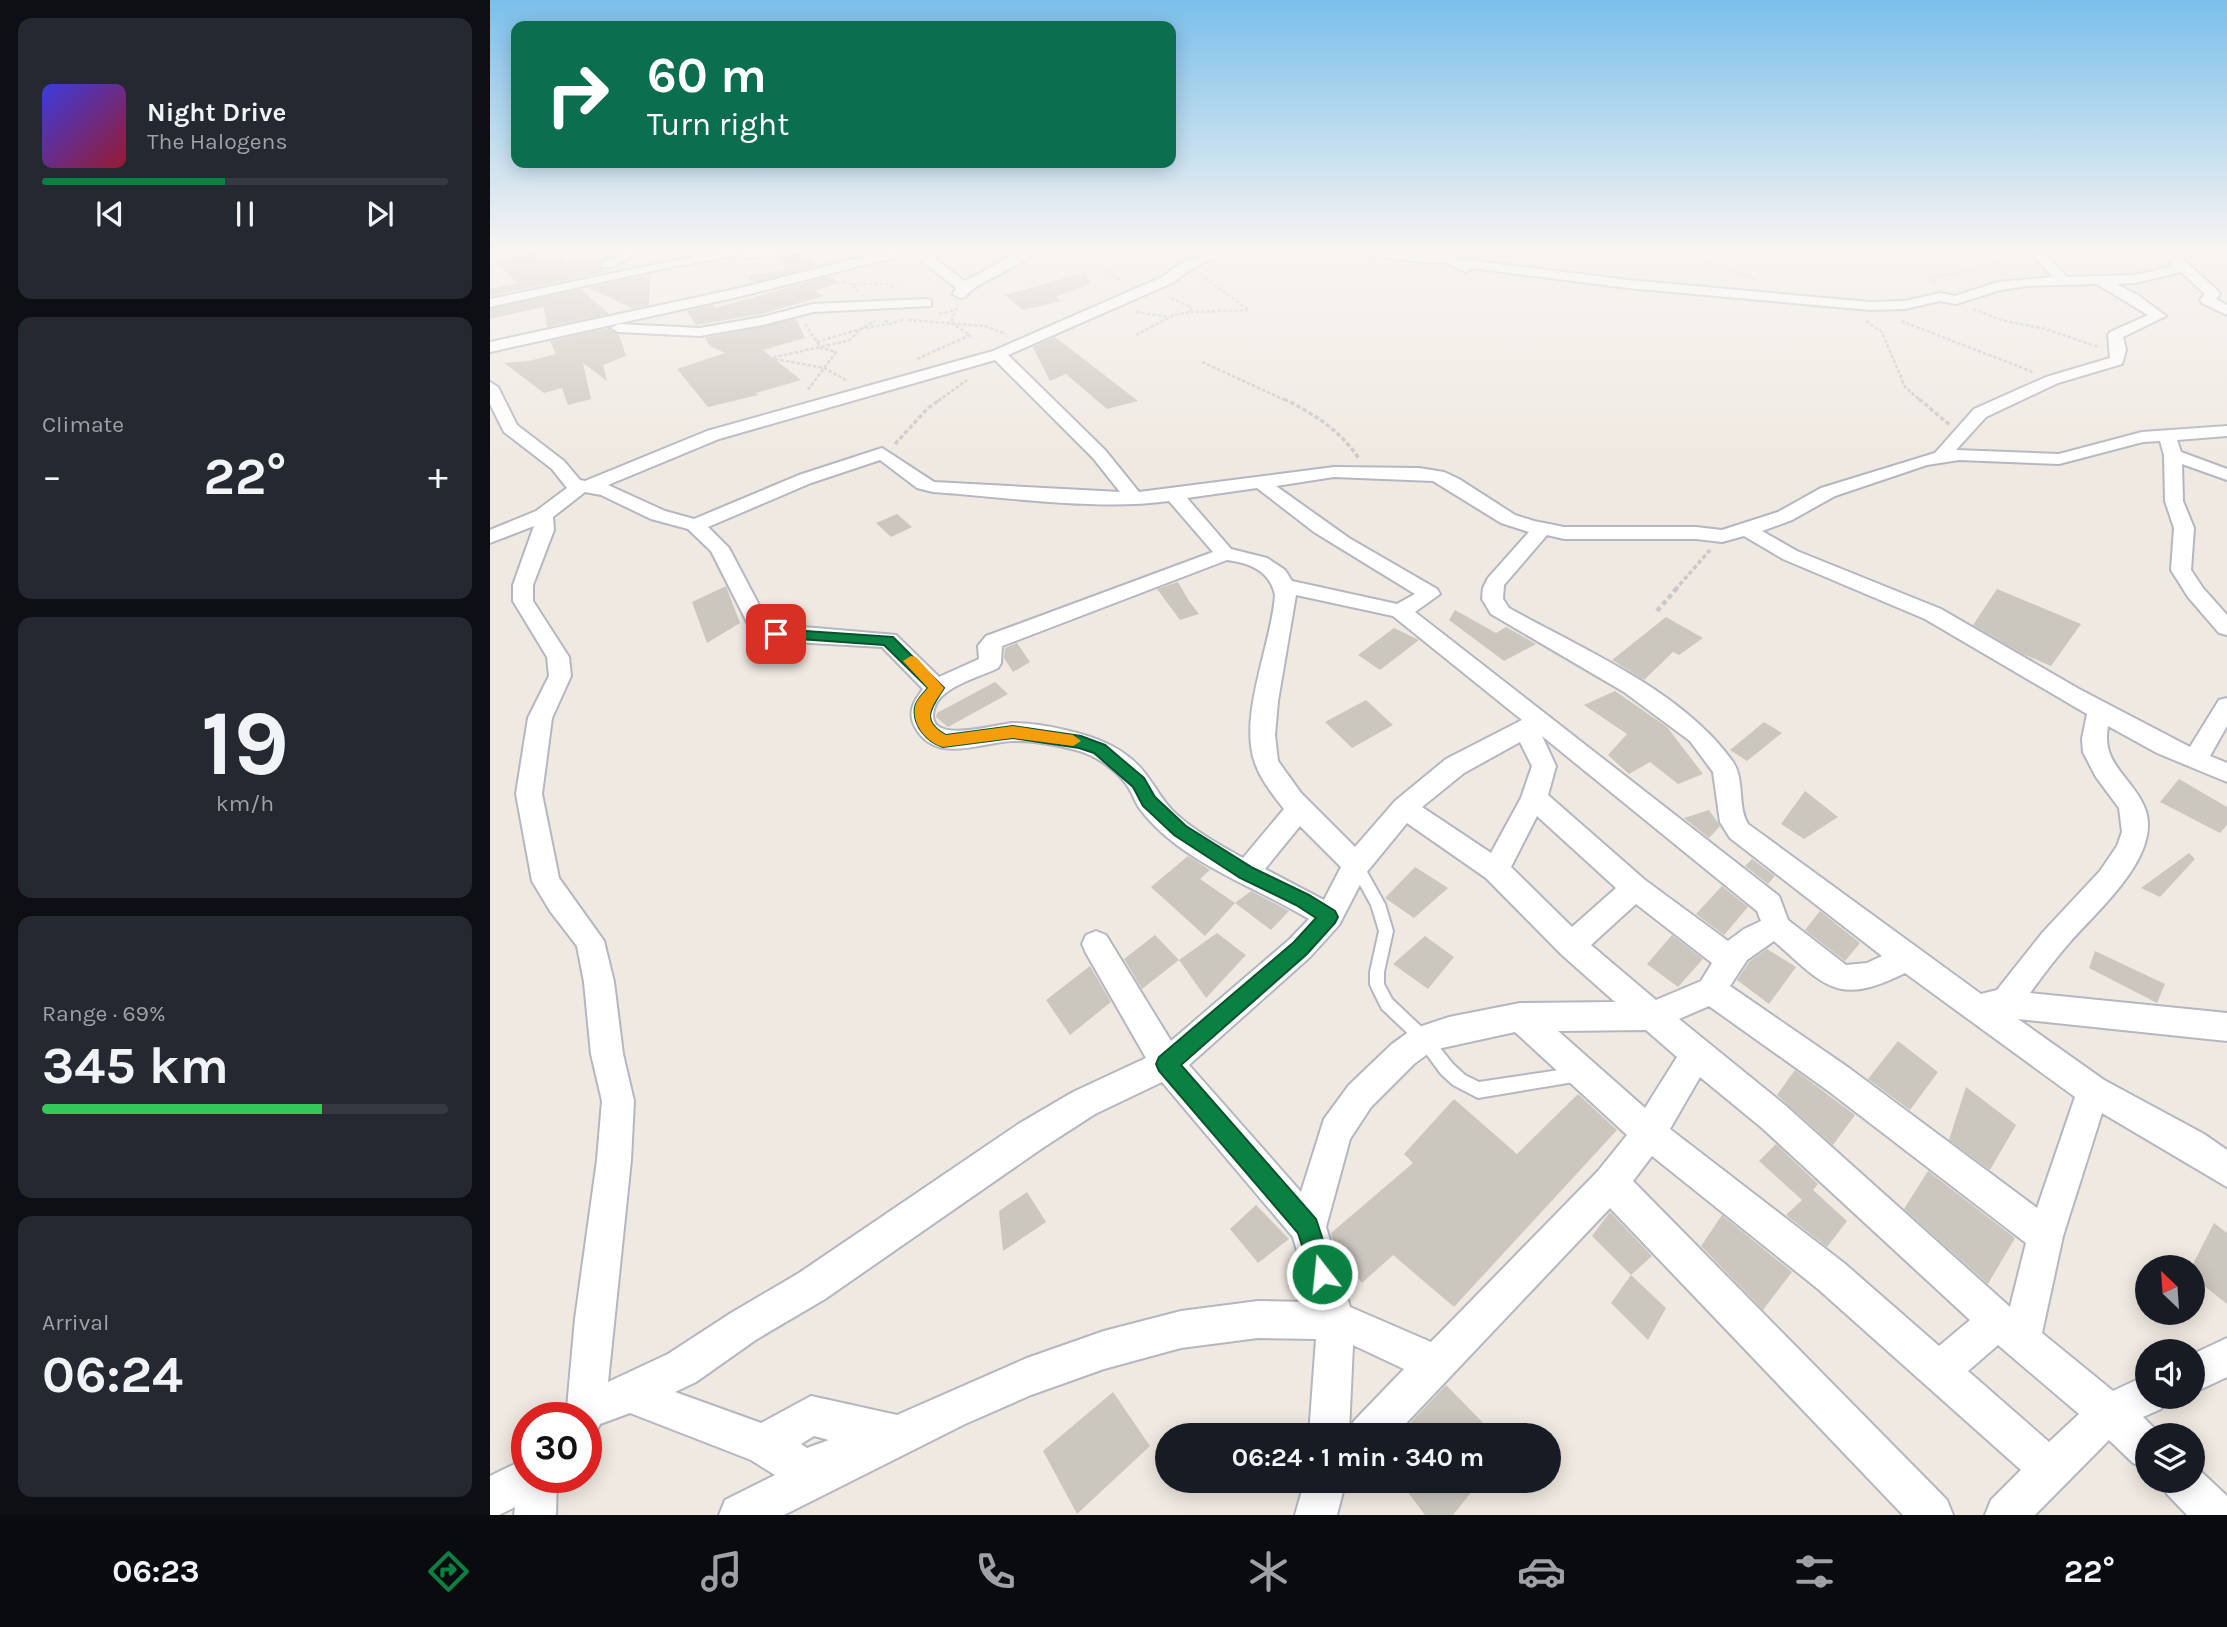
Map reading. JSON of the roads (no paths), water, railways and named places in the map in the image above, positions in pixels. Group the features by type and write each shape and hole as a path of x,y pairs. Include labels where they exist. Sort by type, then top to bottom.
{"street":[{"path":"490,347 615,321"},
{"path":"593,326 700,332 764,321"},
{"path":"490,537 543,515 584,486 713,435 998,354 1077,321"},
{"path":"1940,458 1980,413 2052,380 2117,361 2115,335 2148,321"},
{"path":"998,354 1099,454 1134,498"},
{"path":"491,390 510,428 558,465 574,485 606,490 658,515 695,524 719,548 761,629 786,635 888,640 936,688"},
{"path":"695,524 805,479 882,453 923,484 933,487 1134,498 1174,495 1334,471 1438,476 1508,519 1564,533 1696,533 1722,536 1785,516 1828,492 1875,475 1940,458 1959,455 2059,459 2120,441 2167,435 2222,433"},
{"path":"2167,435 2172,455 2174,501 2184,528 2181,570 2195,592 2227,628"},
{"path":"2172,455 2227,475"},
{"path":"1259,481 1286,505 1327,533 1430,594 1400,611"},
{"path":"1174,495 1225,554"},
{"path":"543,515 544,530 523,584 523,601 558,657 559,676 540,718 528,794 546,881 560,904 590,941 599,982 607,1054 618,1101 614,1160 585,1402"},
{"path":"1542,528 1495,583 1491,593 1495,606 1552,642 1632,686 1698,735 1725,770 1733,822 1739,831 1907,958 1990,1004 2093,1091 2192,1146 2227,1170"},
{"path":"1747,530 1790,555 1842,574 1933,614 2166,747 2227,773"},
{"path":"1329,917 1303,900 1247,873 1180,830 1149,801 1139,783 1100,749 1081,742 1013,732 943,741 932,734 922,719 922,705 936,688 990,663 989,646 994,641 1225,554 1248,556 1267,563 1276,571 1285,586 1286,607 1277,638 1264,728 1267,764 1300,809 1356,865"},
{"path":"1285,586 1400,611 1533,725 1769,904 1777,926 1832,972 1844,978 1864,976 1907,958"},
{"path":"2196,759 2227,706"},
{"path":"1990,1004 2103,887 2122,862 2134,837 2135,818 2127,798 2099,761 2093,744 2101,711"},
{"path":"1496,870 1534,798 1544,766 1533,725"},
{"path":"602,1406 682,1368 744,1326 812,1286 1042,1128 1084,1103 1167,1064 1300,948 1329,917 1356,865 1404,808 1455,766 1533,725"},
{"path":"1534,798 1635,888 1728,958"},
{"path":"1404,808 1496,870 1572,944 1653,1016 1774,1116 2009,1331 2135,1438"},
{"path":"1247,873 1273,838 1300,809"},
{"path":"1572,944 1635,888"},
{"path":"1308,1227 1336,1131 1360,1096 1403,1054 1424,1040 1449,1031 1520,1017 1653,1016 1712,991 1728,958 1759,933 1777,926"},
{"path":"1096,944 1167,1064 1308,1227 1336,1321 1330,1423"},
{"path":"1712,991 1838,1079 2045,1236"},
{"path":"1990,1004 2227,1027"},
{"path":"1520,1017 1649,1133 1832,1276 2050,1469"},
{"path":"1380,1423 1610,1183 1649,1133 1696,1054"},
{"path":"1940,1370 2009,1331 2045,1236 2093,1091"},
{"path":"1610,1183 1932,1515"},
{"path":"740,1515 998,1389 1115,1348 1201,1325 1255,1320 1336,1321 1436,1365"},
{"path":"2205,1368 2227,1357"},
{"path":"633,1392 651,1403 763,1444 804,1470 900,1436"},
{"path":"2006,1515 2109,1413 2135,1401"},
{"path":"490,1498 511,1487"},
{"path":"535,1515 536,1493"},
{"path":"1316,1515 1322,1493"},
{"path":"2194,1493 2217,1515"}],"lane":[{"path":"1356,865 1378,904 1386,931 1377,984 1387,1004 1424,1040 1447,1069 1459,1080 1478,1090 1584,1074"}]}
